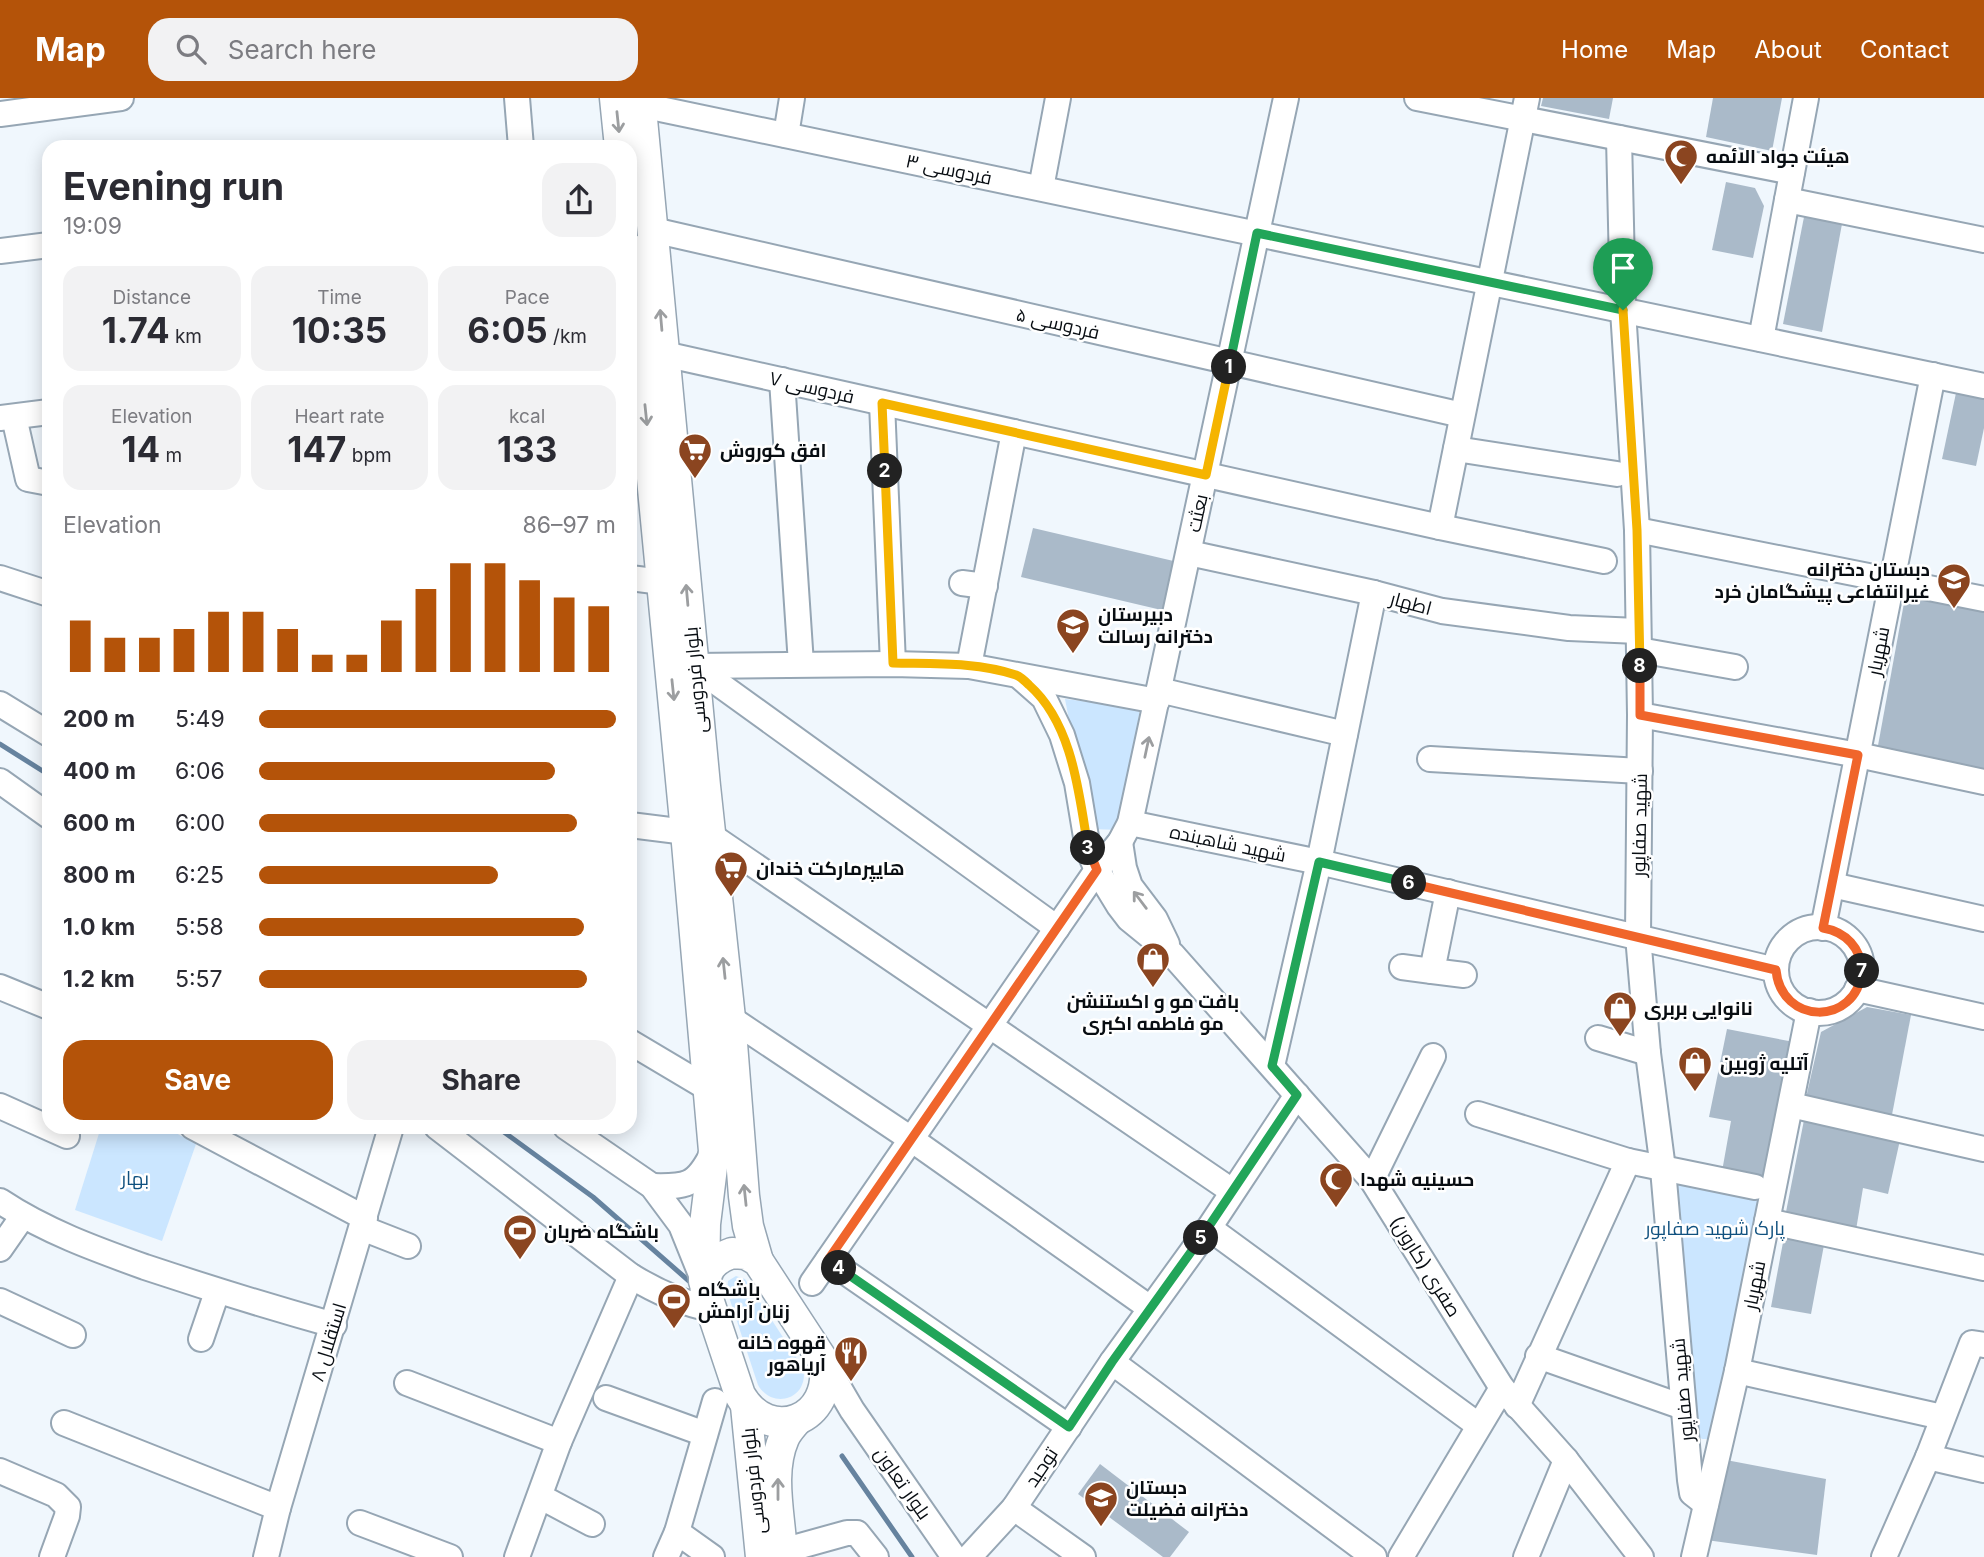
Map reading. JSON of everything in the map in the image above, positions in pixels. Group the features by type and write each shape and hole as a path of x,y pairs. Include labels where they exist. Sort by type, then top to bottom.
{"main road":[{"path":"622,140 632,100"},
{"name":"بلوار فردوسی","path":"632,100 653,230 694,666 698,834 714,1151 705,1224 708,1295 740,1395 746,1406 775,1555"},
{"name":"بلوار فردوسی","path":"637,361 662,582 698,834 730,1018 748,1226 758,1261 824,1362 826,1375 825,1390 819,1402 785,1436 776,1489 775,1555"},
{"path":"708,1295 709,1268 718,1258 732,1253 746,1254 758,1261"},
{"path":"746,1406 769,1421 783,1423 803,1416"}],"street":[{"path":"0,114 121,98"},
{"path":"517,98 520,140"},
{"path":"786,135 792,98"},
{"path":"1041,188 1058,98"},
{"name":"بعثت","path":"1125,832 1138,793 1286,98"},
{"path":"1417,98 1525,108 1619,138 1792,172"},
{"path":"1761,339 1806,98"},
{"name":"فردوسی ۳","path":"632,100 786,135 1984,386"},
{"path":"1440,527 1525,108"},
{"name":"شهید صفاپور","path":"1619,138 1623,310 1637,530 1640,715 1638,936 1648,1053 1663,1169 1692,1493 1706,1504"},
{"path":"1787,200 1984,240"},
{"name":"فردوسی ۵","path":"653,230 1462,415"},
{"path":"0,251 42,246"},
{"name":"فردوسی ۷","path":"664,354 1604,561"},
{"name":"شهریار","path":"1823,928 1933,375"},
{"path":"782,380 801,664"},
{"path":"882,403 893,663"},
{"path":"42,413 7,418 28,479 42,482"},
{"path":"969,666 973,584 1014,432"},
{"path":"1456,449 1617,474"},
{"path":"1637,530 1984,599"},
{"name":"اطهار","path":"1189,552 1442,611 1638,640 1735,667"},
{"path":"0,578 42,592"},
{"path":"637,579 662,582"},
{"path":"1272,1066 1319,862 1374,593"},
{"path":"694,666 893,663 969,666 1068,685 1158,695 1345,734"},
{"path":"694,666 1057,928"},
{"path":"1019,676 1044,698 1062,735 1077,783 1088,849 1097,870 1129,919 1171,954"},
{"path":"1049,708 1068,685"},
{"path":"0,704 42,730"},
{"path":"1640,715 1858,755 1984,782"},
{"path":"1430,759 1640,771"},
{"path":"0,781 42,811"},
{"path":"637,826 698,834 990,1025 1232,1191"},
{"path":"812,1283 1125,832"},
{"path":"1125,832 1124,868 1130,886 1155,919 1171,954"},
{"name":"شهید شاهبنده","path":"1125,832 1319,862 1776,970"},
{"path":"1832,885 1984,919"},
{"path":"1432,971 1448,892"},
{"path":"1823,928 1844,936 1858,953 1862,967 1857,989 1847,1003 1826,1012 1809,1012 1794,1005 1783,993 1776,970 1779,955 1787,941 1808,929 1823,928"},
{"name":"صفری (کارون)","path":"1171,954 1373,1180 1509,1397 1566,1460 1641,1557"},
{"path":"1402,967 1464,975"},
{"path":"0,987 42,1004"},
{"path":"1857,989 1984,1017"},
{"name":"شهریار","path":"1694,1557 1737,1371 1809,1012"},
{"path":"730,1018 911,1139 1150,1308"},
{"path":"1598,1038 1648,1053"},
{"path":"637,1046 709,1089"},
{"path":"1373,1180 1433,1056"},
{"name":"توحید","path":"969,1557 1014,1508 1112,1362 1209,1228 1297,1095"},
{"path":"1791,1105 1984,1149"},
{"path":"0,1106 42,1125"},
{"path":"1478,1114 1628,1161 1755,1187"},
{"path":"63,1134 67,1136"},
{"path":"205,1134 408,1246"},
{"name":"استقلال ۸","path":"265,1557 389,1134"},
{"path":"446,1134 631,1276 685,1304 708,1295 681,1225 652,1186 576,1134"},
{"path":"652,1186 677,1187 694,1182 704,1171 714,1151"},
{"path":"1401,1557 1478,1425 1509,1397 1538,1356 1628,1161"},
{"path":"0,1201 62,1236 217,1292 334,1325"},
{"path":"0,1249 23,1216"},
{"path":"1767,1221 1984,1268"},
{"path":"1209,1228 1478,1425"},
{"path":"828,1260 1069,1427"},
{"path":"517,1557 559,1442 631,1276"},
{"path":"201,1339 217,1292"},
{"path":"0,1301 73,1335"},
{"path":"1884,1557 1928,1457 1942,1417 1978,1344"},
{"path":"1538,1356 1683,1407"},
{"name":"بلوار تعاون","path":"824,1362 852,1410 954,1557"},
{"path":"1112,1362 1374,1557"},
{"path":"1737,1371 1942,1417"},
{"path":"407,1383 559,1442"},
{"path":"606,1398 705,1434"},
{"path":"666,1557 677,1532 715,1401"},
{"path":"803,1416 852,1410"},
{"path":"64,1423 278,1507"},
{"path":"1928,1457 1984,1470"},
{"path":"1526,1557 1566,1460"},
{"path":"0,1471 56,1495 68,1507 52,1557"},
{"path":"541,1497 592,1524"},
{"path":"1014,1508 1083,1557"},
{"path":"360,1523 450,1557"},
{"path":"677,1532 712,1557"},
{"path":"775,1555 847,1533 857,1533 876,1557"}],"green space":[{"path":"1065,699 1140,708 1121,830 1090,829"},
{"name":"بهار","path":"99,1134 178,1134 196,1144 162,1241 75,1210"},
{"name":"پارک شهید صفاپور","path":"1670,1175 1762,1196 1712,1439 1702,1439 1694,1432"},
{"path":"736,1276 745,1279 803,1368 801,1387 789,1398 772,1398 758,1385 727,1291 728,1281"}],"building":[{"path":"1543,98 1613,98 1609,119 1541,106"},
{"path":"1713,98 1782,98 1772,151 1706,137"},
{"path":"1726,182 1755,188 1764,206 1753,258 1712,250"},
{"path":"1804,217 1842,224 1822,332 1783,324"},
{"path":"1956,393 1984,399 1984,428 1976,466 1942,459"},
{"path":"1033,528 1182,563 1170,612 1021,577"},
{"path":"1906,592 1984,607 1984,775 1877,751"},
{"path":"1867,1007 1911,1015 1891,1120 1805,1102 1821,1032"},
{"path":"1727,1029 1794,1042 1766,1185 1721,1177 1731,1121 1709,1117"},
{"path":"1804,1120 1900,1140 1888,1194 1863,1188 1856,1230 1785,1217"},
{"path":"1784,1237 1824,1245 1811,1314 1771,1307"},
{"path":"1726,1460 1826,1479 1817,1555 1706,1540"},
{"path":"1100,1464 1189,1532 1170,1557 1163,1557 1078,1494"}],"waterway":[{"path":"0,744 42,771"},
{"path":"507,1134 593,1197 689,1281"},
{"path":"842,1456 912,1557"}],"place":[{"name":"هیئت جواد الائمه","path":"1681,186"},
{"name":"افق کوروش","path":"695,480"},
{"name":"دبستان دخترانه غیرانتفاعی پیشگامان خرد","path":"1954,610"},
{"name":"دبیرستان دخترانه رسالت","path":"1073,655"},
{"name":"هایپرمارکت خندان","path":"731,898"},
{"name":"بافت مو و اکستنشن مو فاطمه اکبری","path":"1153,989"},
{"name":"نانوایی بربری","path":"1620,1038"},
{"name":"آتلیه ژوبین","path":"1695,1093"},
{"name":"حسینیه شهدا","path":"1336,1209"},
{"name":"باشگاه ضربان","path":"520,1261"},
{"name":"باشگاه زنان آرامش","path":"674,1330"},
{"name":"قهوه خانه آریاهور","path":"851,1383"},
{"name":"دبستان دخترانه فضیلت","path":"1101,1528"}],"route":[{"path":"1257,233 1623,310 1637,530 1640,715 1858,755 1823,928 1838,932 1855,946 1862,967 1857,989 1847,1003 1837,1009 1820,1013 1809,1012 1794,1005 1783,993 1776,970 1319,862 1272,1066 1297,1095 1209,1228 1112,1362 1069,1427 828,1260 1097,870 1088,849 1077,783 1062,735 1044,698 1019,676 969,666 893,663 882,403 1206,475 1257,233"}]}
